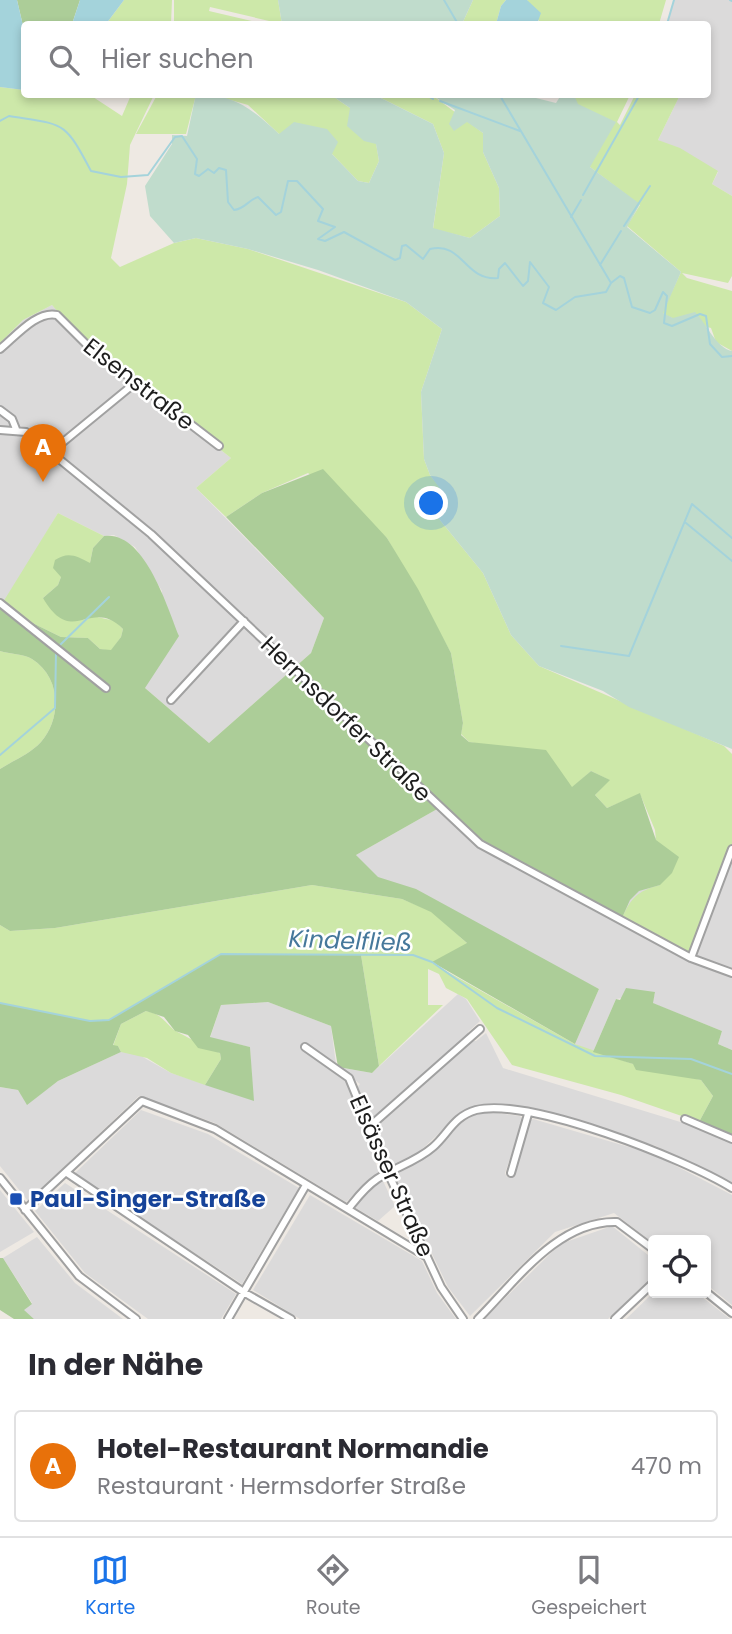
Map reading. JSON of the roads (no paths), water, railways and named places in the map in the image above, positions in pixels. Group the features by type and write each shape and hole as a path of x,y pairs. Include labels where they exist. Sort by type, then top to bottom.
{"street":[{"name":"Elsenstraße","path":"0,349 36,319 52,314 62,319 73,333 135,383 219,446"},
{"path":"51,452 135,383"},
{"name":"Hermsdorfer Straße","path":"0,410 12,419 16,429 26,432 151,534 480,844 691,958 732,972"},
{"path":"0,430 16,429"},
{"path":"0,603 106,688"},
{"path":"170,700 244,621"},
{"path":"691,958 732,849"},
{"path":"369,1128 480,1029"},
{"name":"Elsässer Straße","path":"305,1047 349,1078 388,1173 441,1287 463,1319"},
{"path":"25,1210 142,1101 215,1129 427,1257"},
{"path":"348,1209 364,1189 430,1149 465,1114 495,1108 636,1142 732,1188"},
{"path":"511,1173 528,1114"},
{"path":"685,1119 732,1139"},
{"path":"67,1173 244,1293 291,1319"},
{"path":"0,1178 79,1276 136,1319"},
{"path":"228,1319 306,1185"},
{"path":"478,1319 561,1238 611,1222 621,1223 648,1245"},
{"path":"615,1319 648,1288"},
{"path":"711,1296 732,1313"}],"water":[{"path":"0,0 17,0 22,21 21,90 0,87"},
{"path":"80,0 124,0 108,21 73,21"},
{"path":"506,0 527,0 541,13 538,21 497,21 501,6"}],"waterway":[{"path":"444,0 456,21"},
{"path":"668,21 674,0"},
{"path":"501,98 611,283"},
{"path":"583,195 638,98"},
{"path":"440,101 520,131"},
{"path":"0,121 9,116 42,121 61,128 75,142 91,171 121,177 148,175 175,137 182,136 197,159 195,174 199,176 208,169 214,173 219,168 226,170 228,202 234,210 258,197 276,215 281,212 288,181 297,181 323,209 318,221 335,227 318,239 325,241 344,232 395,260 400,258 402,246 406,245 423,259 430,249 441,248 457,255 478,274 487,277 498,278 499,269 505,263 523,286 528,281 530,262 549,287 543,303 556,310 575,297 606,292 611,283 620,276 624,278 632,307 650,313 655,310 663,292 667,296 664,323 672,326 700,314 706,316 710,344 722,357 732,356"},
{"path":"624,226 650,186"},
{"path":"571,217 581,200"},
{"path":"600,265 621,231"},
{"path":"561,646 629,656 692,504 732,538"},
{"path":"686,523 732,561"},
{"path":"60,645 109,597"},
{"path":"0,755 55,708 56,652"},
{"name":"Kindelfließ","path":"0,1003 90,1021 109,1020 221,954 413,955 432,962 497,1008 595,1056 691,1059 732,1074"}],"place":[{"name":"Hotel-Restaurant Normandie","path":"43,482"},
{"name":"Paul-Singer-Straße","path":"16,1199"}]}
